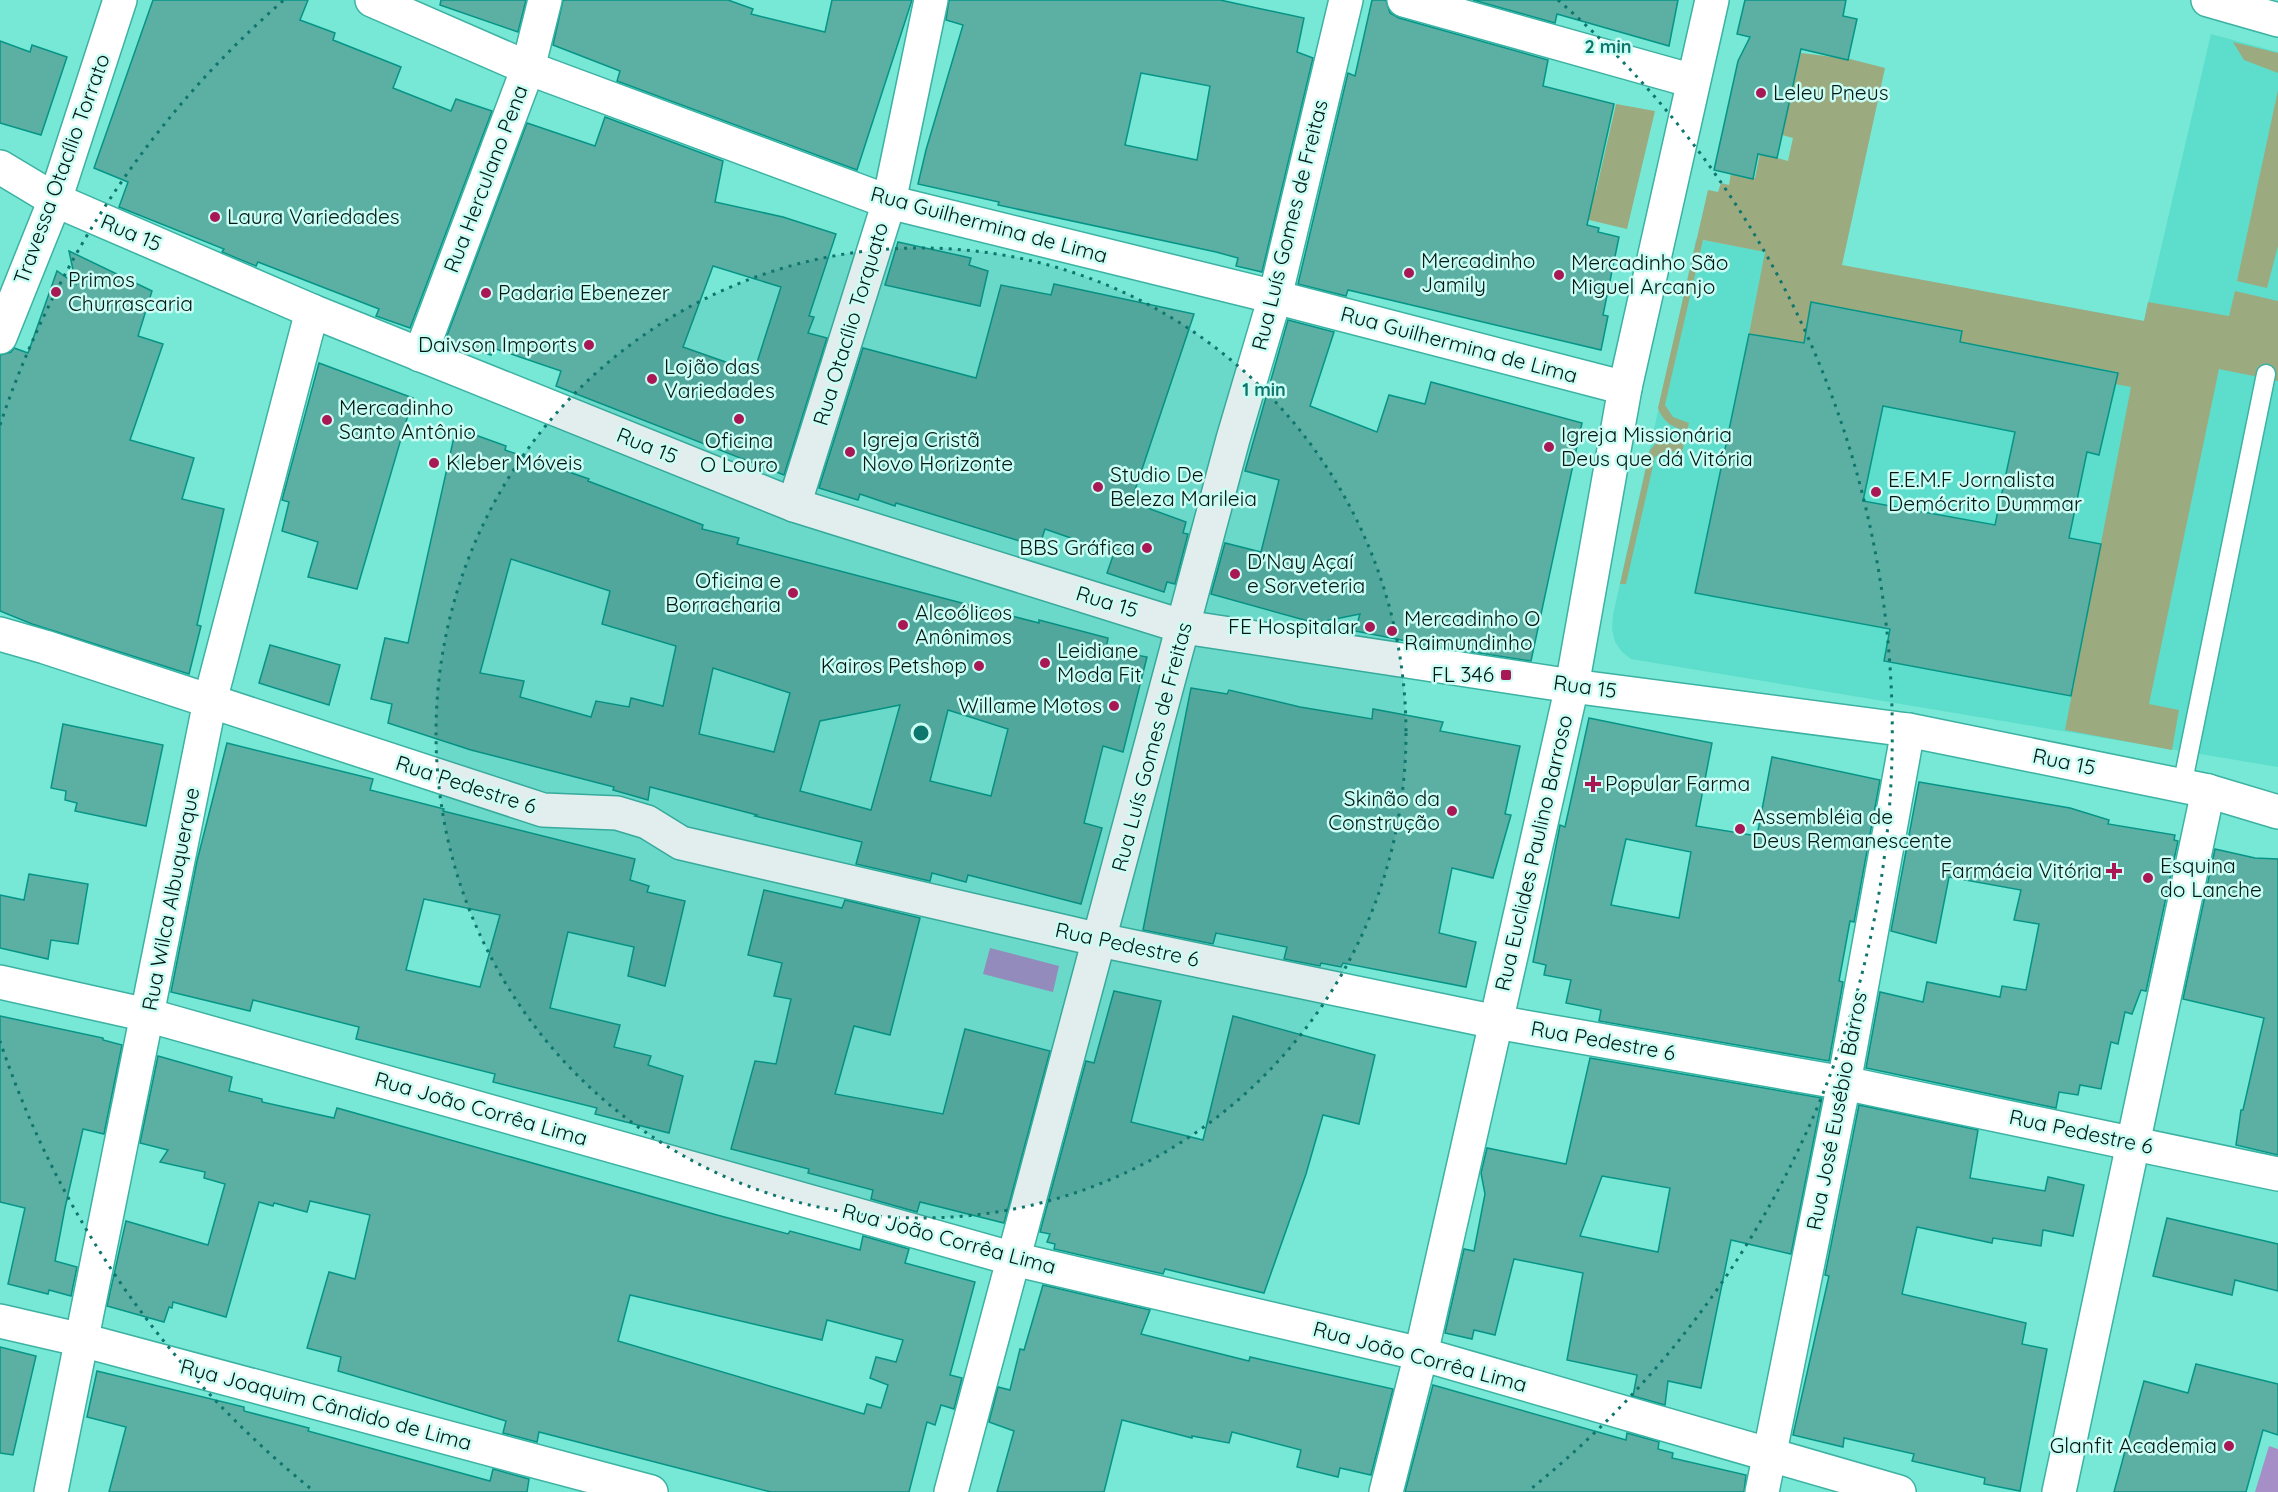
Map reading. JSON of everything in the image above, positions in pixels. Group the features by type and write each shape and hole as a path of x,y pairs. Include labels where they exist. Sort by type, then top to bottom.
{"street":[{"name":"Travessa Otacílio Torrato","path":"0,336 55,200 120,0"},
{"name":"Rua Guilhermina de Lima","path":"372,0 528,68 889,202 1275,297 1624,388"},
{"name":"Rua Herculano Pena","path":"420,355 528,68 545,0"},
{"name":"Rua Otacílio Torquato","path":"794,505 889,202 931,0"},
{"name":"Rua Luís Gomes de Freitas","path":"951,1492 1233,439 1275,297 1346,0"},
{"path":"1404,0 1693,81"},
{"name":"Rua Euclides Paulino Barroso","path":"1386,1492 1420,1354 1572,686 1624,388 1712,0"},
{"path":"2208,0 2278,20"},
{"name":"Rua 15","path":"0,167 55,200 312,311 794,505 1184,627 1572,686 1908,730 2195,789 2278,812"},
{"name":"Rua Wilca Albuquerque","path":"51,1492 210,701 312,311"},
{"name":"Rua Pedestre 6","path":"0,634 543,810 617,813 647,822 681,843 1100,940 1496,1022 1844,1083 2278,1174"},
{"name":"Rua José Eusébio Barros","path":"1762,1492 1844,1083 1908,730"},
{"path":"2059,1492 2133,1142 2195,789"},
{"name":"Rua João Corrêa Lima","path":"0,982 147,1015 1014,1259 1420,1354 1899,1492"},
{"name":"Rua Joaquim Cândido de Lima","path":"0,1321 82,1340 651,1492"}],"lane":[{"path":"2195,789 2266,374"}],"shaded area":[{"name":"E.E.M.F Jornalista Demócrito Dummar","path":"2211,34 2278,52 2278,767 1631,659 1622,652 1615,642 1612,629 1613,615 1696,239 2144,321"},
{"path":"2233,42 2278,53 2278,73 2244,60"},
{"path":"1801,53 1850,59 1885,68 1842,265 2144,321 2148,302 2229,316 2235,291 2278,301 2278,381 2219,369 2149,704 2179,710 2172,750 2065,730 2131,387 2115,384 2117,372 1960,342 1962,331 1812,302 1804,343 1749,334 1765,252 1703,240 1665,405 1673,417 1689,423 1687,431 1669,424 1660,413 1658,408 1708,190 1718,192 1721,183 1729,185 1731,173 1755,178 1760,153 1788,161 1793,138 1782,135"},
{"path":"2278,90 2278,246 2267,288 2237,281"},
{"path":"1616,104 1655,111 1627,229 1585,219 1584,188 1596,191"},
{"path":"1668,439 1684,443 1682,453 1665,451 1655,457 1626,584 1620,584 1650,450 1656,443"},
{"path":"990,948 1059,966 1053,992 983,974"},
{"path":"2269,1446 2278,1449 2278,1492 2255,1492"}],"building":[{"path":"153,0 308,0 300,20 335,33 333,40 401,67 393,88 451,111 456,99 492,111 410,328 376,316 379,309 258,262 256,266 222,252 224,249 119,207 128,182 94,168"},
{"path":"441,0 526,0 518,32 440,5"},
{"path":"563,0 728,0 753,9 751,14 825,32 832,0 912,0 857,170 617,81 620,71 553,45"},
{"path":"949,0 1220,0 1304,18 1297,52 1313,58 1262,272 1236,266 1238,258 1216,252 998,205 999,202 918,184 963,25 946,20","holes":["1141,73 1210,86 1197,160 1125,145"]},
{"path":"1372,0 1386,0 1390,13 1399,18 1548,60 1543,86 1614,104 1587,225 1599,228 1598,232 1619,237 1603,315 1608,316 1601,350 1348,290 1346,296 1298,284 1348,73 1355,76"},
{"path":"1473,0 1678,0 1669,46 1557,14 1555,23"},
{"path":"1745,0 1846,0 1843,16 1857,19 1848,60 1801,49 1777,158 1758,154 1753,179 1714,170 1738,61 1750,37 1737,34"},
{"path":"0,41 30,52 32,45 67,57 41,135 0,123"},
{"path":"605,117 723,161 715,202 783,217 836,234 809,316 814,317 808,333 827,338 784,475 556,386 561,371 493,348 491,355 445,341 527,123 595,146","holes":["713,266 781,287 754,372 683,347"]},
{"path":"898,242 971,258 969,265 988,271 980,306 885,285"},
{"path":"69,251 152,291 138,336 163,344 130,440 194,458 182,499 224,509 197,625 201,626 189,674 32,624 0,611 0,355 11,352 14,348 28,353 57,271 76,284"},
{"path":"1054,284 1194,314 1131,502 1186,522 1183,533 1188,534 1175,584 1167,582 1164,592 1107,573 1114,553 1045,529 1039,547 896,503 895,506 860,494 858,500 819,488 863,348 976,378 1001,285 1051,295"},
{"path":"1811,302 1962,331 1960,342 2118,373 2099,455 2087,452 2069,538 2101,544 2071,696 1884,661 1890,629 1695,593 1749,334 1804,343","holes":["1883,406 2015,432 1995,525 1863,501"]},
{"path":"1288,320 1334,332 1310,406 1377,432 1389,395 1425,404 1431,382 1582,423 1531,661 1355,631 1360,614 1315,623 1211,594 1225,543 1261,552 1279,480 1245,471"},
{"path":"319,363 413,398 357,589 308,577 318,542 282,531 289,502 282,500"},
{"path":"456,428 506,446 505,450 589,479 588,481 703,525 702,529 739,538 737,544 1039,623 1039,620 1108,638 1106,649 1147,657 1123,752 1103,746 1084,823 1102,828 1081,904 968,875 966,882 932,873 930,881 856,864 862,842 650,787 648,800 613,790 614,787 471,750 388,723 392,704 371,699 385,638 408,643","holes":["511,559 610,591 602,624 676,646 663,706 631,698 629,707 596,701 591,717 520,697 524,681 480,673","713,668 790,693 774,752 699,734","900,705 871,810 800,791 820,721","948,710 1008,729 991,796 930,781"]},
{"path":"270,645 340,665 329,705 259,683"},
{"path":"1191,688 1227,694 1229,690 1300,707 1372,719 1373,709 1443,722 1440,731 1520,746 1505,814 1511,815 1493,878 1452,868 1439,933 1476,942 1466,987 1343,963 1341,967 1321,963 1320,966 1284,959 1287,947 1216,933 1213,944 1143,930"},
{"path":"1589,718 1712,743 1696,826 1757,836 1772,757 1880,780 1854,922 1850,921 1839,981 1843,982 1829,1061 1599,1021 1601,1010 1566,1003 1571,980 1544,975 1546,965 1533,962 1560,825 1565,827","holes":["1626,839 1691,852 1679,918 1611,905"]},
{"path":"63,724 163,745 146,826 75,811 77,803 65,800 66,791 51,788"},
{"path":"227,743 373,779 370,790 444,809 443,811 635,859 630,880 649,886 647,892 685,901 665,986 628,976 634,947 568,932 550,1008 620,1025 614,1047 651,1056 648,1065 683,1076 669,1133 595,1114 597,1108 493,1082 495,1074 356,1039 359,1027 253,1000 250,1011 171,992 197,861","holes":["424,899 500,915 480,987 406,970"]},
{"path":"1919,782 2070,808 2109,820 2108,824 2175,835 2174,840 2178,841 2146,991 2141,990 2132,1014 2125,1012 2118,1044 2111,1042 2101,1089 2080,1085 2078,1095 2059,1092 2056,1108 1866,1068 1880,992 1923,1002 1927,982 2000,997 2002,986 2026,990 2039,924 2014,920 2021,890 1949,877 1936,943 1891,931"},
{"path":"2215,849 2255,858 2278,859 2278,1155 2236,1145 2241,1110 2243,1110 2264,1018 2183,999"},
{"path":"29,874 88,884 78,944 51,940 48,959 0,948 0,895 24,900"},
{"path":"764,890 842,908 845,900 920,918 890,1035 854,1026 835,1094 943,1114 965,1029 1050,1051 1004,1223 920,1202 917,1212 871,1199 873,1190 808,1173 809,1169 731,1149 755,1061 776,1064 791,999 774,996 782,963 748,955"},
{"path":"1114,991 1161,1001 1131,1122 1203,1140 1233,1016 1375,1055 1359,1124 1323,1115 1306,1174 1264,1293 1165,1269 1163,1274 1054,1249 1055,1244 1047,1242 1050,1234 1040,1232 1086,1061 1094,1063"},
{"path":"0,1016 103,1038 103,1040 122,1045 104,1134 83,1129 65,1208 55,1261 77,1267 71,1296 49,1290 48,1294 8,1284 25,1208 0,1202"},
{"path":"158,1056 232,1077 229,1091 262,1099 262,1102 334,1118 337,1108 788,1234 790,1231 860,1250 863,1236 909,1249 905,1263 975,1282 950,1375 962,1378 954,1409 941,1405 935,1425 927,1422 909,1492 771,1492 539,1432 537,1442 503,1433 506,1421 338,1371 341,1357 307,1348 329,1272 355,1279 370,1215 310,1201 307,1212 274,1203 273,1206 259,1202 226,1317 173,1302 164,1322 107,1306 126,1221 208,1245 225,1184 204,1178 205,1172 160,1162 168,1150 140,1143","holes":["630,1295 822,1340 827,1320 903,1340 896,1362 876,1357 870,1378 888,1385 881,1408 867,1404 864,1414 618,1341"]},
{"path":"1590,1058 1822,1098 1791,1254 1731,1240 1701,1388 1668,1381 1665,1405 1633,1396 1637,1375 1567,1360 1583,1273 1514,1259 1495,1335 1474,1330 1472,1339 1445,1333 1464,1249 1474,1251 1485,1194 1481,1173 1487,1148 1566,1164","holes":["1602,1176 1670,1188 1658,1252 1580,1236"]},
{"path":"1859,1105 1978,1130 1970,1178 2045,1191 2048,1177 2084,1185 2073,1236 2043,1230 2041,1246 1993,1238 1992,1243 1917,1227 1902,1294 2026,1323 2022,1344 2047,1349 2020,1491 1984,1484 1985,1478 1912,1461 1914,1454 1844,1438 1843,1447 1793,1435 1829,1276 1825,1275"},
{"path":"2167,1218 2278,1244 2278,1291 2235,1280 2232,1295 2153,1276"},
{"path":"1043,1285 1150,1310 1141,1334 1249,1361 1250,1357 1393,1389 1371,1475 1340,1468 1338,1477 1297,1467 1301,1450 1232,1432 1229,1443 1192,1436 1192,1438 1122,1420 1104,1492 997,1492 1014,1431 989,1422 998,1387 1010,1390 1020,1349 1024,1350"},
{"path":"0,1347 36,1356 13,1455 0,1453"},
{"path":"2196,1364 2278,1384 2278,1435 2263,1430 2246,1492 2114,1492 2144,1381 2188,1393"},
{"path":"97,1371 244,1407 244,1411 309,1428 308,1431 490,1481 493,1469 529,1479 527,1492 109,1492 126,1427 87,1417"},
{"path":"1433,1385 1626,1440 1627,1433 1659,1442 1658,1449 1673,1453 1672,1458 1746,1475 1744,1492 1405,1492"}],"place":[{"name":"Leleu Pneus","path":"1761,93"},
{"name":"Laura Variedades","path":"215,217"},
{"name":"Mercadinho Jamily","path":"1409,273"},
{"name":"Mercadinho São Miguel Arcanjo","path":"1559,275"},
{"name":"Primos Churrascaria","path":"56,292"},
{"name":"Padaria Ebenezer","path":"486,293"},
{"name":"Daivson Imports","path":"589,345"},
{"name":"Lojão das Variedades","path":"652,379"},
{"name":"Oficina O Louro","path":"739,419"},
{"name":"Mercadinho Santo Antônio","path":"327,420"},
{"name":"Igreja Missionária Deus que dá Vitória","path":"1549,447"},
{"name":"Igreja Cristã Novo Horizonte","path":"850,452"},
{"name":"Kleber Móveis","path":"434,463"},
{"name":"Studio De Beleza Marileia","path":"1098,487"},
{"name":"E.E.M.F Jornalista Demócrito Dummar","path":"1876,492"},
{"name":"BBS Gráfica","path":"1147,548"},
{"name":"D'Nay Açaí e Sorveteria","path":"1235,574"},
{"name":"Oficina e Borracharia","path":"793,593"},
{"name":"Alcoólicos Anônimos","path":"903,625"},
{"name":"FE Hospitalar","path":"1370,627"},
{"name":"Mercadinho O Raimundinho","path":"1392,631"},
{"name":"Leidiane Moda Fit","path":"1045,663"},
{"name":"Kairos Petshop","path":"979,666"},
{"name":"FL 346","path":"1506,675"},
{"name":"Willame Motos","path":"1114,706"},
{"name":"Popular Farma","path":"1593,784"},
{"name":"Skinão da Construção","path":"1452,811"},
{"name":"Assembléia de Deus Remanescente","path":"1740,829"},
{"name":"Farmácia Vitória","path":"2114,871"},
{"name":"Esquina do Lanche","path":"2148,878"},
{"name":"Glanfit Academia","path":"2229,1446"}]}
